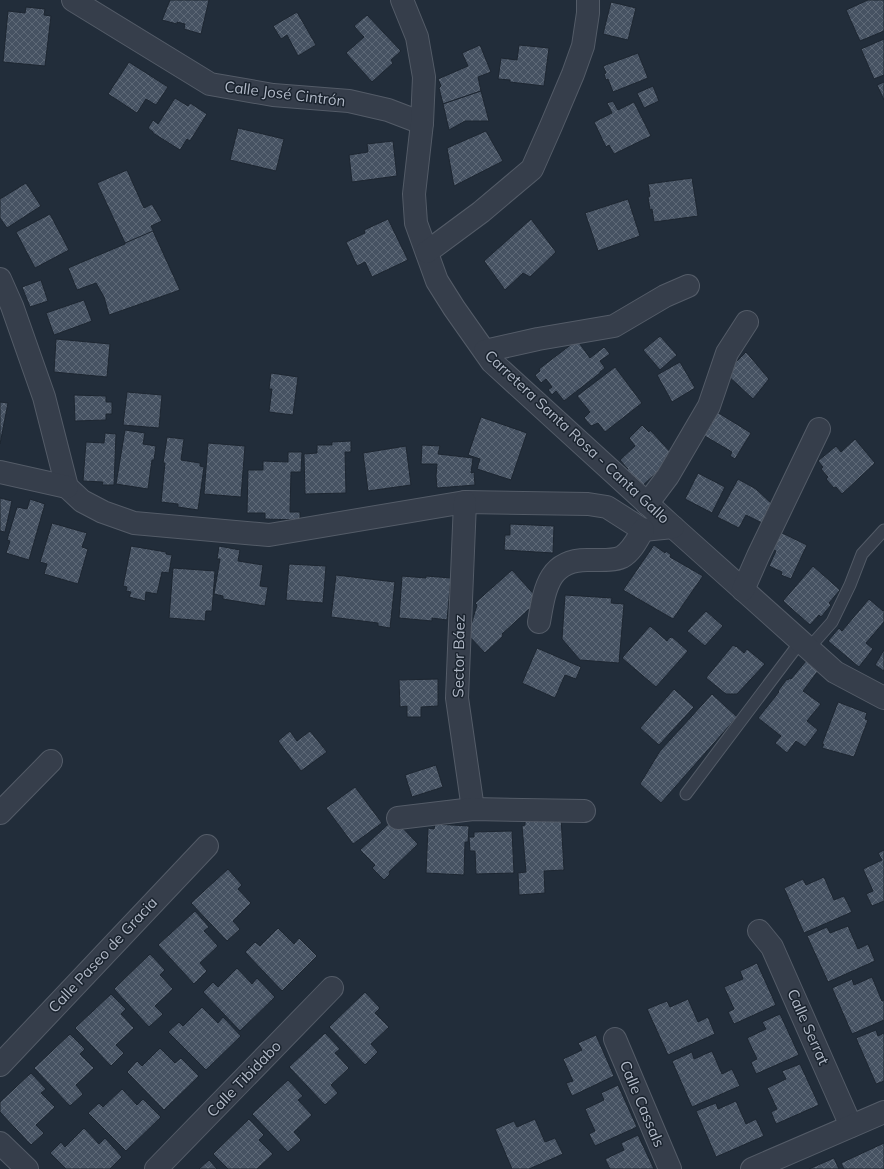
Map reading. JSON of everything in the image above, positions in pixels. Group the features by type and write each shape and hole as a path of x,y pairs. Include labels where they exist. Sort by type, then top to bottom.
{"street":[{"name":"Calle José Cintrón","path":"73,0 210,84 273,94 349,101 388,110 422,123"},
{"name":"Carretera Santa Rosa - Canta Gallo","path":"402,0 417,37 424,77 422,123 414,194 416,223 437,281 454,308 492,362 647,504 835,672 884,698"},
{"path":"427,252 481,212 532,169 552,126 583,46 588,13 588,0"},
{"path":"0,279 12,306 44,397 67,487"},
{"path":"484,351 614,326 665,296 688,286"},
{"path":"647,504 668,476 709,406 727,353 747,322"},
{"path":"743,590 820,428"},
{"path":"0,472 67,487 82,501 103,512 134,523 269,535 464,502 588,504 607,507 643,530 673,527"},
{"name":"Sector Báez","path":"464,502 457,698 473,809"},
{"path":"539,622 544,594 557,569 569,562 584,559 604,560 621,558 631,550 643,530"},
{"path":"0,813 51,761"},
{"path":"398,818 473,809 584,811"},
{"name":"Calle Paseo de Gracia","path":"0,1065 207,846"},
{"name":"Calle Serrat","path":"759,932 772,947 851,1126"},
{"name":"Calle Tibidabo","path":"156,1169 332,988"},
{"name":"Calle Cassals","path":"615,1040 670,1169"},
{"path":"752,1169 884,1112"},
{"path":"0,1143 27,1169"}],"lane":[{"path":"686,794 805,645 832,622 850,585 862,554 884,530"}],"building":[{"path":"170,0 209,0 201,34 184,29 185,24 177,22 177,24 162,20"},
{"path":"868,0 884,0 884,31 860,41 846,10"},
{"path":"611,2 636,8 628,40 603,34"},
{"path":"26,7 45,9 44,15 51,16 45,66 3,62 8,11 25,13"},
{"path":"297,12 316,45 298,56 287,35 281,39 273,26"},
{"path":"367,15 401,51 391,60 393,63 372,82 346,53 364,37 354,26"},
{"path":"884,39 884,75 874,79 861,49"},
{"path":"480,45 491,72 478,77 481,91 443,104 439,88 441,86 438,79 468,66 462,53"},
{"path":"519,45 549,48 544,86 498,79 501,58 517,60"},
{"path":"638,53 648,78 613,92 608,79 606,80 604,74 606,73 603,66"},
{"path":"129,62 168,87 156,105 146,99 137,113 108,94"},
{"path":"884,82 884,100 877,85"},
{"path":"653,86 659,101 644,108 637,93"},
{"path":"481,91 489,121 465,121 449,130 443,104"},
{"path":"175,98 188,106 190,103 207,114 190,141 187,139 180,150 153,133 148,128 153,120 158,124"},
{"path":"613,101 618,110 634,102 651,136 614,154 609,145 606,147 594,122 612,113 607,103"},
{"path":"238,128 284,139 276,171 230,160"},
{"path":"486,131 503,161 454,186 447,148"},
{"path":"393,141 397,176 352,182 349,155 368,152 367,144"},
{"path":"127,170 144,208 152,204 162,221 151,226 154,232 125,243 97,183"},
{"path":"692,178 698,216 654,222 652,209 650,210 648,184"},
{"path":"26,183 41,206 7,228 0,218 0,199"},
{"path":"628,199 640,236 598,251 585,213"},
{"path":"50,214 69,250 35,268 16,232"},
{"path":"388,219 408,260 372,277 365,262 357,266 346,242 365,233 364,230"},
{"path":"531,219 556,252 530,277 523,273 505,290 484,261"},
{"path":"153,231 180,290 109,315 104,297 96,283 77,290 68,268"},
{"path":"41,280 48,301 30,307 22,287"},
{"path":"84,300 92,321 54,335 46,313"},
{"path":"660,336 677,355 660,370 643,350"},
{"path":"56,339 110,344 107,377 54,372"},
{"path":"577,340 590,358 604,347 610,354 600,361 605,368 564,401 556,391 552,395 548,390 552,387 546,379 541,383 535,375 540,371 539,369"},
{"path":"746,352 769,379 753,399 725,373"},
{"path":"680,362 695,388 672,402 657,375"},
{"path":"615,367 642,403 605,432 598,423 591,426 584,418 590,412 577,396"},
{"path":"271,373 298,377 293,415 269,412 272,389 269,389"},
{"path":"127,392 162,395 159,428 123,425"},
{"path":"74,395 106,396 106,402 112,402 112,414 106,414 106,420 75,421"},
{"path":"0,402 8,403 0,444"},
{"path":"717,412 751,433 735,459 730,456 732,452 703,435"},
{"path":"481,417 527,433 511,480 477,469 480,459 468,455"},
{"path":"642,425 649,432 650,430 674,456 641,487 626,470 628,469 620,460 635,446 629,438"},
{"path":"125,430 145,433 143,444 156,446 154,460 152,460 148,489 116,484"},
{"path":"105,433 116,434 114,485 102,485 103,482 83,481 86,442 104,443"},
{"path":"167,437 184,439 181,460 200,463 200,466 204,467 198,510 178,507 178,504 161,502 165,463 163,463"},
{"path":"855,439 875,463 842,494 826,479 828,477 821,469 823,467 818,461 836,446 841,452"},
{"path":"351,441 351,452 345,452 346,493 305,494 304,454 317,453 317,445 332,445 332,442"},
{"path":"208,443 245,446 241,497 204,494"},
{"path":"422,445 440,446 438,454 473,458 471,473 474,472 475,485 437,488 437,464 421,464"},
{"path":"406,446 411,485 368,491 363,453"},
{"path":"288,452 302,452 301,472 291,472 290,512 300,512 300,520 265,519 265,513 247,513 248,470 263,470 263,461 288,462"},
{"path":"698,473 725,487 712,513 685,499"},
{"path":"738,479 756,489 774,506 764,524 746,515 739,528 717,517"},
{"path":"0,498 12,501 5,532 0,531"},
{"path":"30,499 45,504 29,560 6,553 10,541 7,540 17,507 27,509"},
{"path":"52,523 87,533 82,547 88,549 78,584 44,574 47,564 40,562"},
{"path":"510,524 554,526 553,553 504,550 505,535 510,535"},
{"path":"780,532 807,545 791,579 781,575 782,572 769,566 776,551 772,549"},
{"path":"654,545 665,553 666,551 671,555 670,557 703,576 673,619 623,590"},
{"path":"131,546 166,552 166,554 172,555 169,573 162,572 157,594 146,592 145,601 129,597 131,592 126,591 127,587 123,586"},
{"path":"219,546 240,550 238,561 263,565 260,586 268,587 265,606 223,599 223,596 214,594 220,559 217,559"},
{"path":"289,564 326,566 323,603 286,600"},
{"path":"813,566 840,590 829,603 831,605 821,617 819,615 810,625 783,601"},
{"path":"173,568 215,571 212,611 206,611 205,621 169,618"},
{"path":"512,570 539,600 502,634 503,636 485,653 468,635 477,605 475,603"},
{"path":"336,575 395,582 390,628 378,626 378,623 331,617"},
{"path":"402,576 451,578 447,620 432,618 432,621 399,618"},
{"path":"565,595 612,598 611,603 624,604 619,663 580,660 562,639"},
{"path":"869,599 883,611 884,610 884,622 866,643 873,649 859,667 828,641 839,628 842,631"},
{"path":"706,611 723,626 705,646 687,631"},
{"path":"650,626 667,641 672,637 688,651 656,687 622,658"},
{"path":"733,645 744,653 747,649 765,664 737,694 726,694 706,678"},
{"path":"537,648 581,667 576,679 565,675 555,698 522,683"},
{"path":"884,650 884,671 875,665"},
{"path":"806,661 818,671 803,691 821,704 807,721 818,730 805,747 796,741 787,753 775,743 781,736 758,718 779,692 778,691 787,679 791,679"},
{"path":"438,679 438,706 421,707 421,717 407,717 407,706 400,707 399,680"},
{"path":"674,689 694,707 659,745 640,728"},
{"path":"712,694 737,717 661,803 640,784 660,751"},
{"path":"838,702 867,713 865,719 868,720 854,757 822,748 824,744 822,744"},
{"path":"290,731 297,741 310,731 327,752 301,771 278,741"},
{"path":"436,765 443,787 412,797 405,775"},
{"path":"355,787 382,823 353,844 326,808"},
{"path":"561,817 564,870 544,871 545,893 519,895 518,873 526,872 522,826 525,825 525,819"},
{"path":"394,819 418,844 389,872 390,874 384,880 372,868 375,865 360,850"},
{"path":"435,824 469,826 468,842 465,842 464,875 426,873 428,828 434,829"},
{"path":"512,831 514,873 476,874 475,851 470,851 469,837 474,837 474,832"},
{"path":"884,850 884,901 872,906 866,894 873,891 863,869 882,860 878,853"},
{"path":"228,869 242,885 238,889 251,903 233,921 240,929 227,941 191,903"},
{"path":"824,877 834,900 844,896 852,912 804,933 784,888 803,879 806,885"},
{"path":"195,911 209,927 204,931 218,946 200,963 207,971 194,984 158,945"},
{"path":"848,926 858,949 868,944 875,961 828,982 807,936 827,927 830,933"},
{"path":"278,928 294,944 299,938 317,956 282,991 245,952 255,942 260,946"},
{"path":"150,954 165,970 160,975 173,989 155,1006 163,1014 149,1027 114,989"},
{"path":"757,963 776,1005 734,1024 728,1012 734,1009 724,987 743,979 740,971"},
{"path":"237,968 252,984 257,978 275,997 240,1031 203,992 213,982 218,987"},
{"path":"872,977 882,1001 884,1000 884,1020 852,1034 832,988 852,979 854,985"},
{"path":"365,992 380,1008 375,1013 389,1027 371,1044 378,1052 365,1065 329,1027"},
{"path":"111,994 126,1009 121,1014 134,1028 116,1045 124,1053 111,1066 75,1028"},
{"path":"688,999 698,1022 708,1017 715,1034 668,1055 647,1009 667,1001 670,1007"},
{"path":"202,1007 218,1023 223,1017 241,1036 206,1070 168,1032 179,1022 183,1026"},
{"path":"780,1014 799,1055 756,1074 751,1062 757,1059 747,1038 766,1029 762,1022"},
{"path":"876,1030 878,1036 884,1033 884,1081 876,1084 856,1038"},
{"path":"325,1033 340,1049 335,1053 349,1068 331,1085 338,1093 325,1105 289,1067"},
{"path":"70,1034 85,1049 80,1054 94,1068 76,1085 83,1094 70,1106 34,1068"},
{"path":"596,1035 614,1076 572,1096 566,1083 573,1081 563,1059 582,1050 578,1043"},
{"path":"160,1048 175,1063 181,1058 199,1076 164,1110 127,1072 137,1061 142,1066"},
{"path":"712,1051 722,1074 732,1069 740,1086 692,1107 672,1061 692,1052 694,1059"},
{"path":"800,1064 819,1105 776,1124 771,1112 777,1109 767,1088 786,1079 782,1071"},
{"path":"31,1073 46,1089 41,1093 55,1107 36,1125 44,1133 31,1145 0,1112 0,1102"},
{"path":"288,1080 303,1096 298,1100 312,1115 294,1132 301,1140 288,1152 252,1114"},
{"path":"618,1085 637,1127 595,1146 589,1134 595,1131 585,1109 604,1100 601,1093"},
{"path":"122,1089 137,1105 143,1099 161,1117 126,1151 88,1113 99,1103 103,1107"},
{"path":"736,1101 746,1124 756,1119 764,1136 716,1157 696,1111 716,1103 718,1109"},
{"path":"249,1119 264,1135 259,1140 273,1154 257,1169 228,1169 213,1154"},
{"path":"535,1119 545,1142 555,1138 563,1154 529,1169 512,1169 495,1129 514,1121 517,1127"},
{"path":"84,1128 99,1144 105,1138 122,1157 110,1169 66,1169 50,1153 61,1142 65,1147"},
{"path":"638,1135 654,1169 610,1169 605,1159 624,1150 621,1143"},
{"path":"884,1143 884,1169 844,1169 841,1163"},
{"path":"834,1158 839,1169 809,1169"},
{"path":"209,1160 217,1169 199,1169"}]}
